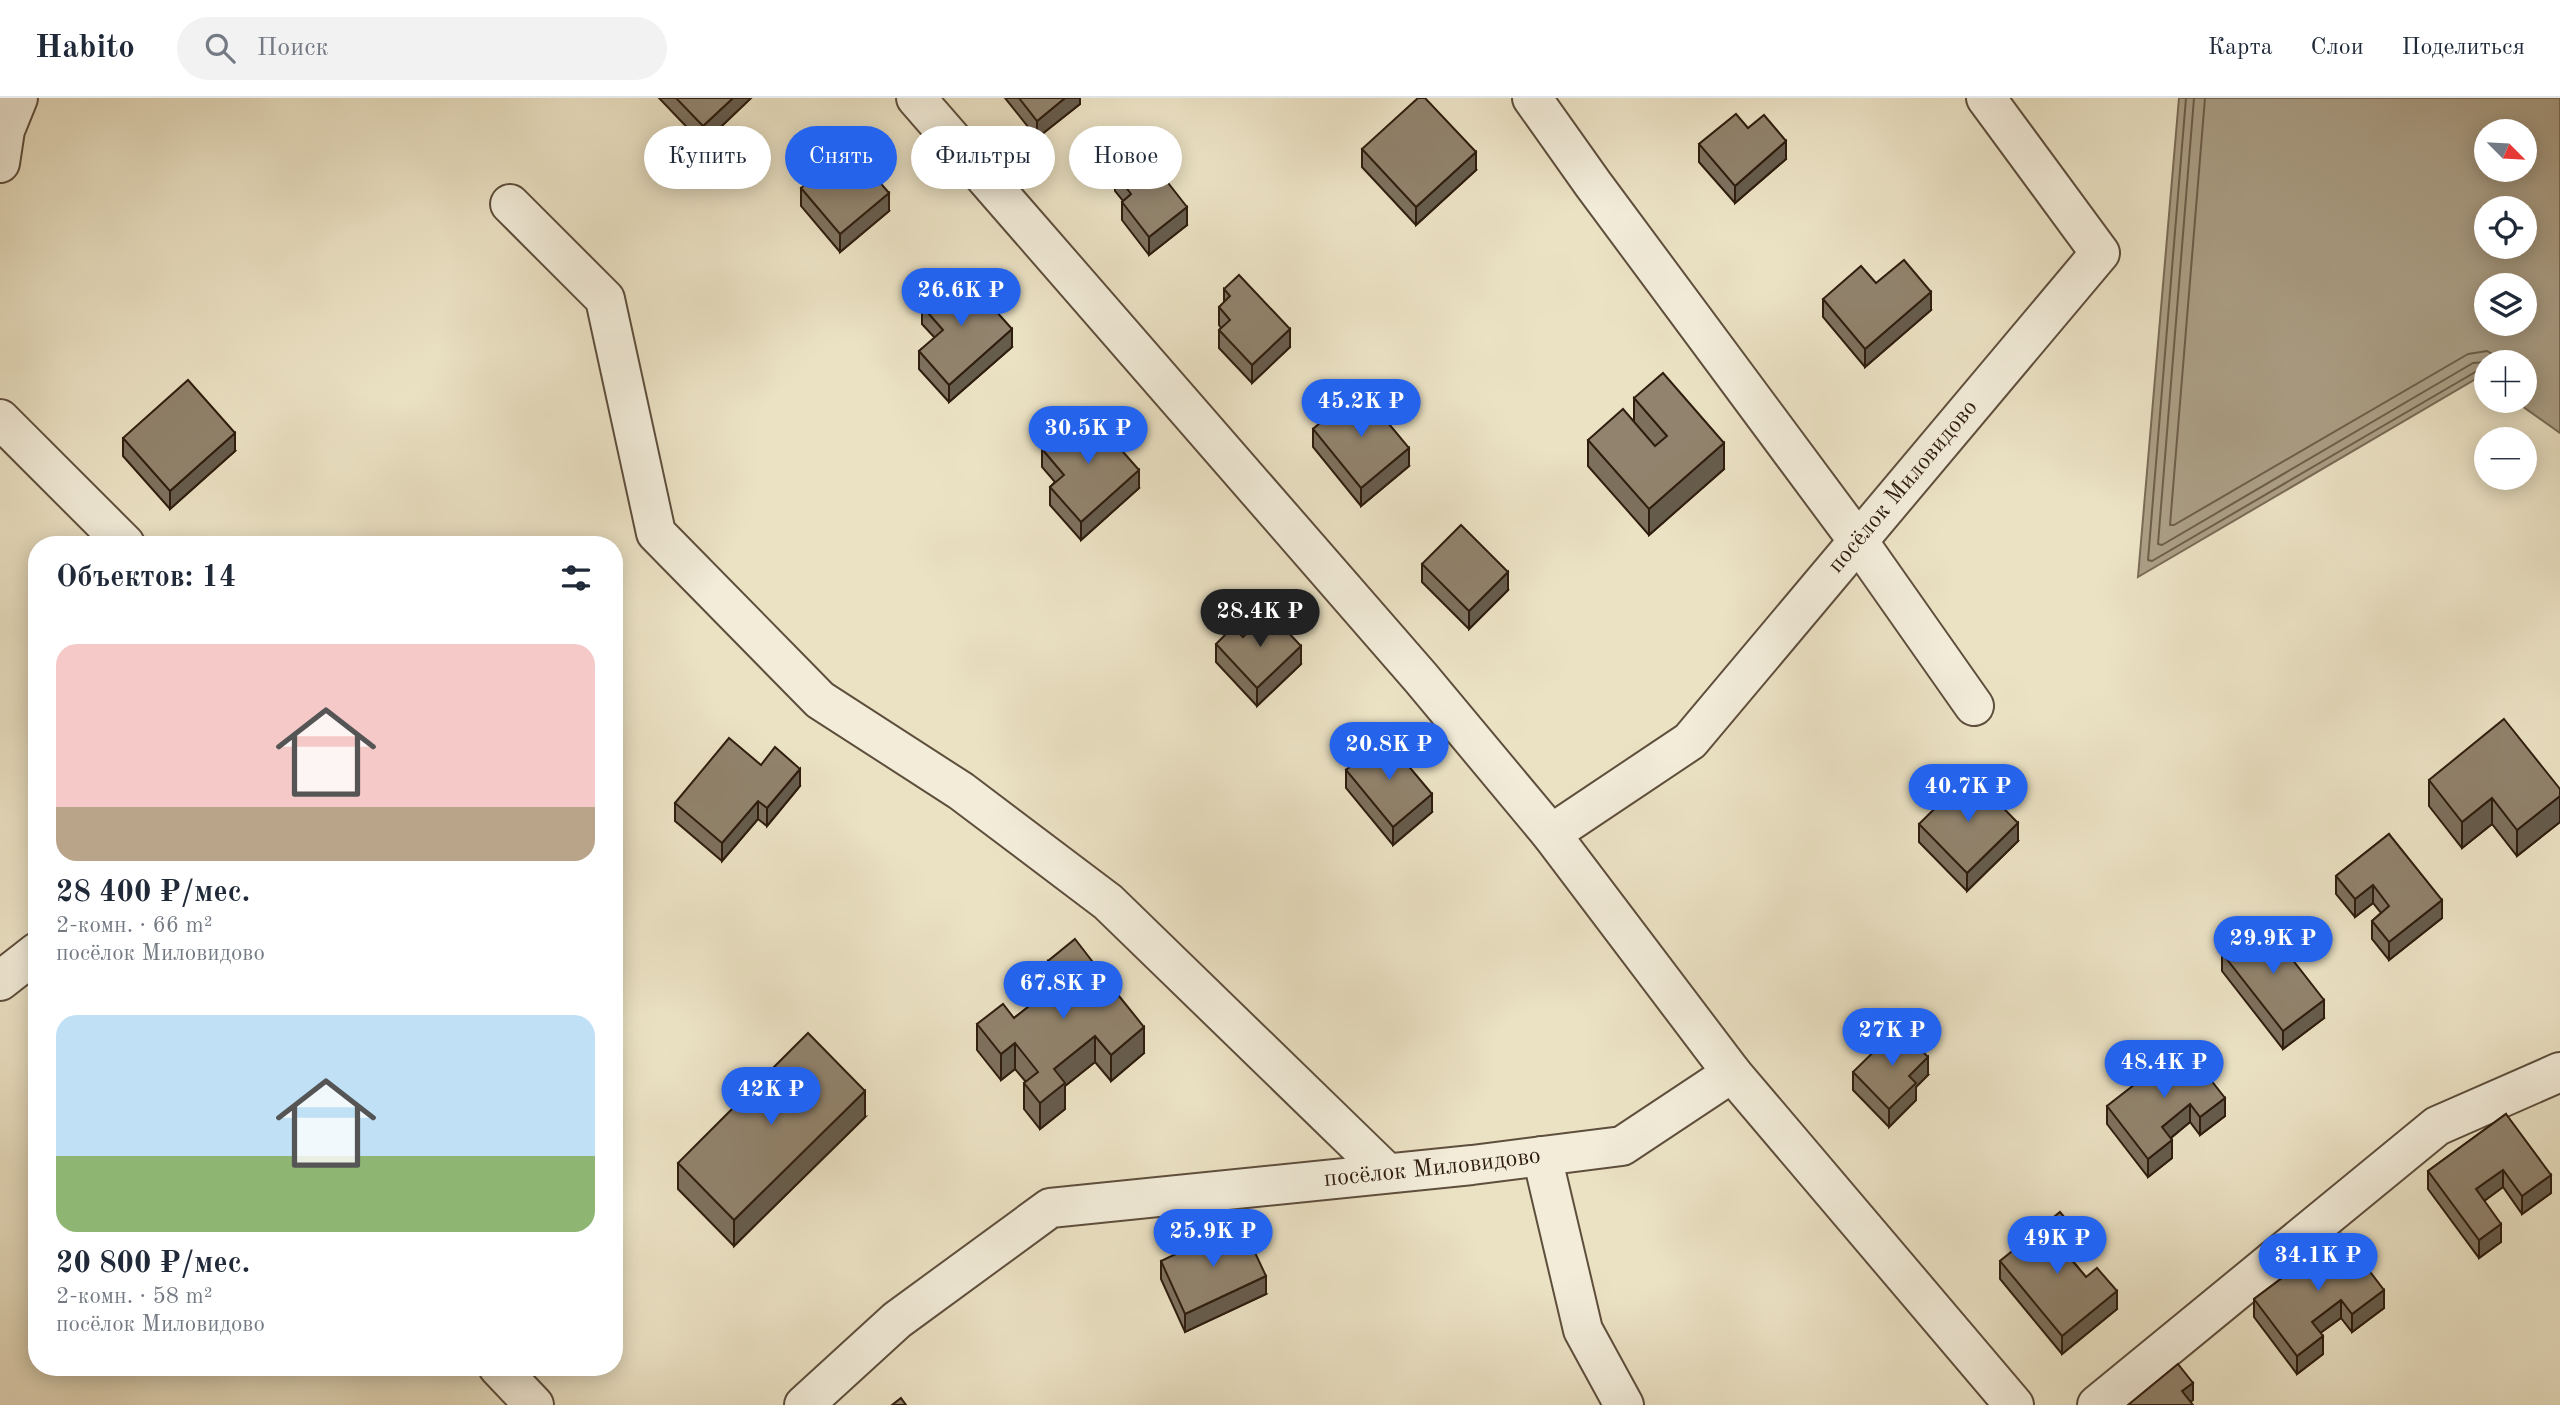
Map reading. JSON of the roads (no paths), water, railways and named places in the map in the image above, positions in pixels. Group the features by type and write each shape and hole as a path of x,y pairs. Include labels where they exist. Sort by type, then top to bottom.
{"street":[{"path":"0,163 5,130 18,98"},
{"path":"916,98 1421,678 1551,834 1732,1073 2014,1405"},
{"path":"1532,98 1592,184 1858,541 1974,706"},
{"name":"посёлок Миловидово","path":"1551,834 1690,741 2100,253 1986,98"},
{"path":"510,204 605,299 656,533 820,700 961,791 1108,902 1387,1173"},
{"path":"0,419 117,536"},
{"path":"0,981 28,960"},
{"path":"2097,1405 2437,1126 2560,1072"},
{"name":"посёлок Миловидово","path":"804,1405 897,1320 1050,1208 1622,1146 1732,1073"},
{"path":"1542,1156 1583,1330 1624,1405"},
{"path":"505,1376 527,1403"}],"water":[{"path":"2179,98 2560,98 2560,433 2532,413 2537,413 2537,350 2474,350 2474,380 2138,577"}]}
